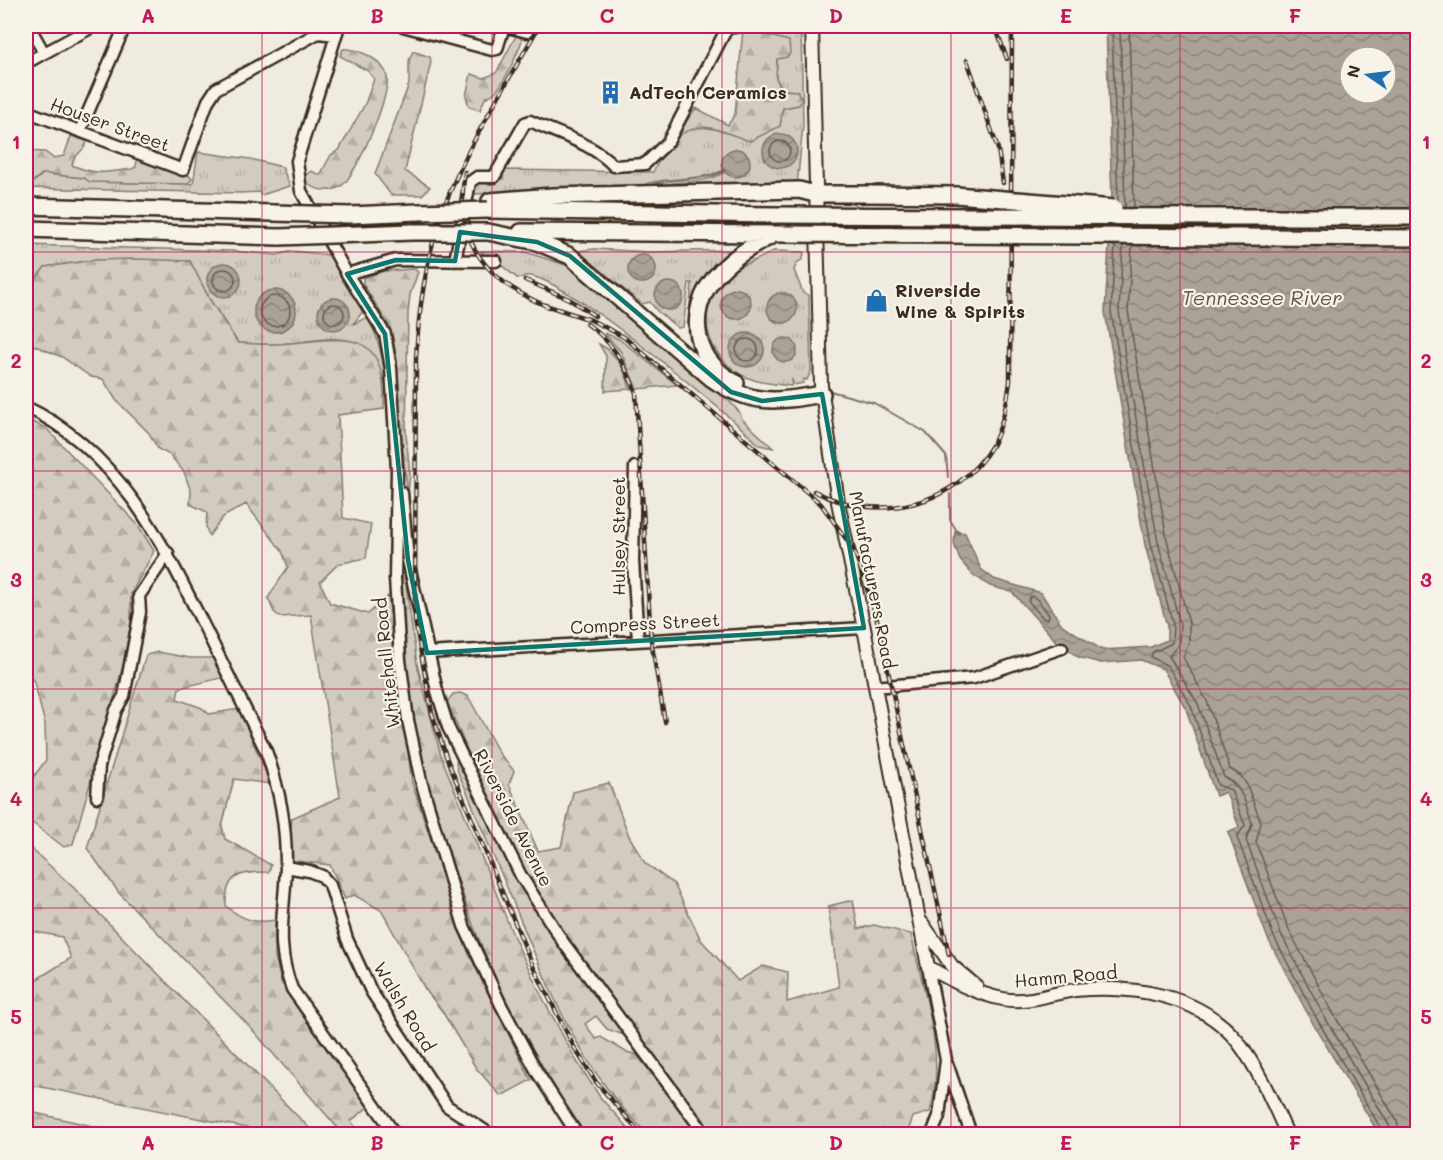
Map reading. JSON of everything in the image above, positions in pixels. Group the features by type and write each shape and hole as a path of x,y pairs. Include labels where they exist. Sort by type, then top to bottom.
{"highway":[{"path":"26,206 350,215 425,212 489,206 553,196 799,190 815,194 956,195 1212,217"},
{"path":"489,206 775,215 1418,217"},
{"path":"26,229 279,237 412,232 488,232 1418,238"},
{"path":"488,232 537,242 570,256 711,378 731,392 762,401 785,401 821,390"},
{"path":"774,234 741,252 706,287 697,316 700,344 709,359 731,381 752,390 785,392 821,390"}],"main road":[{"name":"Manufacturers Road","path":"812,26 821,390 838,502 928,967"},
{"path":"920,919 952,966 987,995"},
{"name":"Hamm Road","path":"928,967 957,983 987,995 1022,1001 1075,990 1137,989 1168,996 1193,1007 1237,1041 1264,1084 1287,1134"}],"street":[{"path":"29,26 44,53"},
{"path":"26,63 94,26"},
{"path":"80,131 125,26"},
{"path":"403,26 492,50 497,49 504,26 527,32"},
{"path":"455,261 470,182 477,177 494,177 525,123 530,121 563,134 607,159 614,166 645,164 668,142 727,28 741,26"},
{"path":"754,26 775,26"},
{"name":"Houser Street","path":"26,111 183,170 208,101 216,89 318,33 337,30"},
{"name":"Whitehall Road","path":"337,30 297,161 297,175 301,191 347,274 385,334 391,368 397,470 394,578 400,660 408,720 421,781 464,926 516,1034 577,1134"},
{"path":"347,274 396,260 496,261"},
{"path":"26,407 72,433 91,449 118,479 168,553 266,751 284,809 286,867 280,937 283,965 292,989 395,1134"},
{"name":"Hulsey Street","path":"635,467 633,561 638,641"},
{"name":"Riverside Avenue","path":"397,470 402,488 408,560 428,653 448,727 520,876 563,942 705,1134"},
{"path":"97,797 99,766 116,710 124,696 140,612 139,596 168,553"},
{"name":"Compress Street","path":"428,653 864,628"},
{"path":"874,687 974,678 1062,648"},
{"name":"Walsh Road","path":"286,867 309,870 322,876 330,885 347,939 371,991 447,1106 490,1134"},
{"name":"Manufacturers Road","path":"928,967 946,1060 941,1104 932,1134"},
{"path":"946,1060 971,1134"}],"highlighted area":[{"path":"460,232 537,242 570,256 731,392 762,401 822,394 864,628 427,653 408,560 385,334 347,274 396,260 455,261"}],"green space":[{"path":"743,29 789,41 790,53 787,57 777,59 776,78 782,90 797,91 802,100 799,105 783,108 780,126 750,141 720,130 703,127 684,132 673,139 696,108 728,125 735,114"},
{"path":"745,29 801,29 803,125 797,186 660,185 701,180 717,176 725,172 724,170 703,176 655,181 641,187 472,194 476,185 480,183 503,179 504,170 653,172 673,141 682,132 692,128 703,127 750,141 780,126 783,108 793,106 798,91 783,90 776,78 777,59 789,47 788,41"},
{"path":"517,34 522,40 502,83 494,93 485,98 480,110 469,107 466,96 471,74 484,78 496,73"},
{"path":"343,49 363,53 376,60 385,71 387,86 378,117 355,168 341,186 332,190 323,190 311,186 304,176 311,171 320,175 331,155 339,150 365,104 374,79 368,71 340,56"},
{"path":"413,51 430,57 431,62 405,171 430,187 422,195 391,195 375,174 409,84 409,61"},
{"path":"71,136 87,141 72,165 88,171 132,169 136,167 137,159 187,173 192,179 188,184 90,182 84,178 42,174 26,187 26,151 45,152 53,158 64,156"},
{"path":"198,152 250,159 282,167 290,186 261,195 259,192 26,188 43,174 84,178 90,182 193,184"},
{"path":"26,245 232,251 277,255 292,251 331,255 364,310 353,324 368,317 372,325 380,349 385,384 377,364 367,350 356,343 342,339 271,344 238,343 210,300 190,261 95,260 45,267 26,291"},
{"path":"594,249 651,252 733,250 706,274 697,291 691,334 688,323 692,283 689,283 683,327 678,328 657,311 650,302 642,304 577,251"},
{"path":"480,251 525,252 566,265 723,394 740,413 742,419 773,448 759,445 743,429 644,347 571,295 543,280 525,276 517,278 500,264 498,256 485,255"},
{"path":"773,251 804,252 803,259 797,263 794,270 803,293 809,295 811,371 803,383 794,385 792,380 791,386 754,380 726,364 710,339 707,324 707,309 712,294 721,280 733,270"},
{"path":"95,260 190,261 210,300 238,343 271,344 338,340 354,342 367,348 377,360 383,380 384,409 338,415 343,518 371,524 366,558 338,564 320,582 330,603 368,614 388,596 412,783 470,956 531,1080 501,1096 476,1068 442,1011 425,989 381,910 354,895 345,899 330,865 288,860 292,818 340,797 311,615 280,617 274,612 268,598 288,567 282,551 246,504 223,517 209,536 206,527 207,512 190,504 191,492 184,472 170,455 158,449 149,433 116,400 103,379 91,377 62,357 26,342 26,291 45,267"},
{"path":"414,269 418,272 410,295 408,313 406,434 410,475 408,493 399,427 397,359 390,327 363,284 363,278 384,271"},
{"path":"604,333 619,339 677,385 637,389 621,352"},
{"path":"599,344 605,347 619,363 630,389 605,391 606,356"},
{"path":"26,419 46,428 138,525 154,551 131,594 131,622 123,666 73,844 64,847 26,818 26,787 46,760 45,724 34,682 26,669"},
{"path":"399,535 417,664 441,756 513,935 539,991 576,1060 600,1097 633,1134 582,1134 503,998 473,925 441,829 417,742 409,703 401,612"},
{"path":"158,652 190,658 215,658 225,677 179,688 177,699 202,708 209,714 239,709 271,784 234,779 222,826 225,839 271,865 269,872 242,874 236,877 228,887 226,906 249,919 275,920 275,957 281,982 368,1107 351,1121 360,1134 343,1134 250,1027 119,893 87,848 146,655"},
{"path":"460,693 468,696 499,753 514,771 509,784 538,851 561,847 573,792 609,783 629,836 645,863 674,884 701,940 738,981 763,966 788,972 787,1002 839,987 828,906 853,900 858,929 874,925 911,934 927,1000 935,1046 935,1090 930,1112 913,1117 907,1134 712,1134 603,990 536,891 484,790 447,702 453,694"},
{"path":"456,762 459,762 531,903 624,1035 607,1029 596,1016 585,1024 596,1039 601,1037 626,1052 636,1054 700,1134 648,1134 621,1106 597,1075 577,1042 542,972 458,773"},
{"path":"26,844 74,888 315,1134 277,1134 26,1084 26,986 71,958 62,937 26,930"},
{"path":"26,1111 128,1134 26,1134"}],"water":[{"name":"Tennessee River","path":"1106,26 1417,26 1417,1134 1379,1134 1312,1022 1268,939 1228,832 1239,827 1226,792 1216,796 1186,709 1163,669 1141,660 1101,663 1078,657 1055,640 1012,592 990,586 972,574 960,560 954,544 955,531 965,533 981,569 994,579 1041,593 1062,625 1102,650 1151,647 1167,640 1167,626 1145,545 1105,312 1112,197"},
{"path":"780,134 792,139 797,151 792,163 780,168 768,163 763,151 768,139"},
{"path":"736,149 746,153 750,163 746,173 736,177 726,173 722,163 726,153"},
{"path":"642,255 652,259 656,269 652,279 642,283 632,279 628,269 632,259"},
{"path":"224,263 236,268 241,280 236,292 224,297 212,292 207,280 212,268"},
{"path":"669,282 679,286 683,296 679,306 669,310 659,306 655,296 659,286"},
{"path":"736,289 747,293 751,304 747,315 736,319 725,315 721,304 725,293"},
{"path":"275,290 283,291 290,296 295,303 295,319 290,326 283,331 275,332 267,331 260,326 255,319 254,311 255,303 260,296 267,291"},
{"path":"782,293 788,294 796,302 796,314 788,322 782,323 776,322 768,314 767,308 768,302 776,294"},
{"path":"334,298 345,303 350,314 345,325 334,330 323,325 318,314 323,303"},
{"path":"747,333 759,338 764,350 759,362 747,367 735,362 730,350 735,338"},
{"path":"785,338 793,342 797,350 793,358 785,362 777,358 773,350 777,342"}],"waterway":[{"path":"649,187 662,182 705,177 724,171"},
{"path":"830,391 874,403 925,432 946,456 948,477"},
{"path":"950,494 950,520 959,534"}],"railway":[{"path":"539,26 459,170 442,212 430,253 419,316 416,358 415,621 432,713 447,759 532,964 574,1047 596,1082 641,1134"},
{"path":"995,26 1007,59"},
{"path":"814,491 838,501 863,506 889,507 913,503 937,495 958,483 977,465 996,437 1004,413 1010,382 1012,26"},
{"path":"967,60 998,149 1003,183"},
{"path":"465,172 464,219 479,256 508,285 549,307"},
{"path":"525,280 569,299 595,316"},
{"path":"542,304 591,320 624,337 821,504 854,550 876,615 949,955"},
{"path":"587,324 604,338 617,354 636,393 651,640 665,722"}],"place":[{"name":"AdTech Ceramics","path":"611,93"},
{"name":"Riverside Wine & Spirits","path":"877,301"}]}
